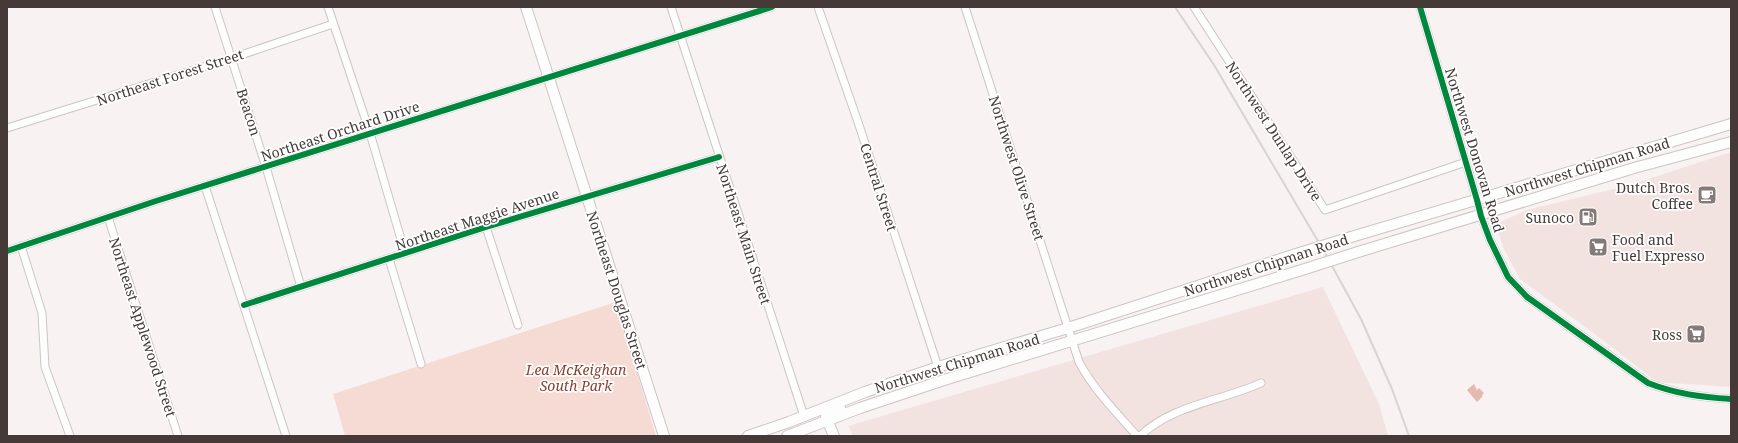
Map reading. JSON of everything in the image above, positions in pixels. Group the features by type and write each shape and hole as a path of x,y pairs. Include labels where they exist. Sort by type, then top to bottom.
{"main road":[{"name":"Northeast Douglas Street","path":"526,7 664,436"},
{"name":"Northwest Chipman Road","path":"748,436 865,392 938,367 1068,328 1351,237 1731,124"},
{"name":"Northwest Chipman Road","path":"787,436 827,422 860,408 1072,341 1634,168 1731,142"},
{"path":"834,436 827,422 827,414 855,401 865,392"}],"street":[{"name":"Beacon","path":"215,7 266,167 301,287"},
{"path":"328,7 370,134 405,254"},
{"name":"Northeast Main Street","path":"671,7 804,416"},
{"name":"Northeast Orchard Drive","path":"7,250 772,7"},
{"name":"Central Street","path":"818,7 860,125 938,367"},
{"name":"Northwest Olive Street","path":"965,7 1079,362 1088,380 1137,436"},
{"name":"Northwest Dunlap Drive","path":"1194,7 1325,210 1466,162"},
{"name":"Northwest Donovan Road","path":"1420,7 1478,200 1481,216 1499,260 1508,276 1532,300 1648,383 1668,391 1702,397 1731,399"},
{"name":"Northeast Forest Street","path":"7,128 232,58 333,24"},
{"name":"Northeast Maggie Avenue","path":"244,305 486,227 588,198 719,156"},
{"path":"205,186 286,436"},
{"name":"Northeast Applewood Street","path":"108,217 178,436"},
{"path":"486,227 518,325"},
{"path":"21,246 42,314 45,367 70,436"},
{"path":"389,259 421,364"},
{"path":"1140,436 1148,428 1165,417 1261,384"}],"shaded area":[{"path":"1731,152 1731,387 1657,382 1520,279 1503,247 1496,224 1527,210 1630,185"},
{"path":"1323,287 1379,404 1388,436 853,436 848,426"},
{"path":"1474,384 1477,390 1479,388 1484,393 1477,402 1467,390"}],"green space":[{"name":"Lea McKeighan South Park","path":"616,302 656,436 345,436 333,394"}],"railway":[{"path":"1175,7 1214,65 1325,253 1361,319 1392,389 1409,436"}],"cycle path":[{"path":"7,251 156,201 772,7"},
{"path":"1420,7 1481,216 1490,240 1508,277 1527,297 1648,383 1669,390 1689,394 1731,399"},
{"path":"244,305 486,227 719,157"}],"place":[{"name":"Dutch Bros. Coffee","path":"1707,195"},
{"name":"Sunoco","path":"1588,217"},
{"name":"Food and Fuel Expresso","path":"1598,247"},
{"name":"Ross","path":"1696,334"}]}
